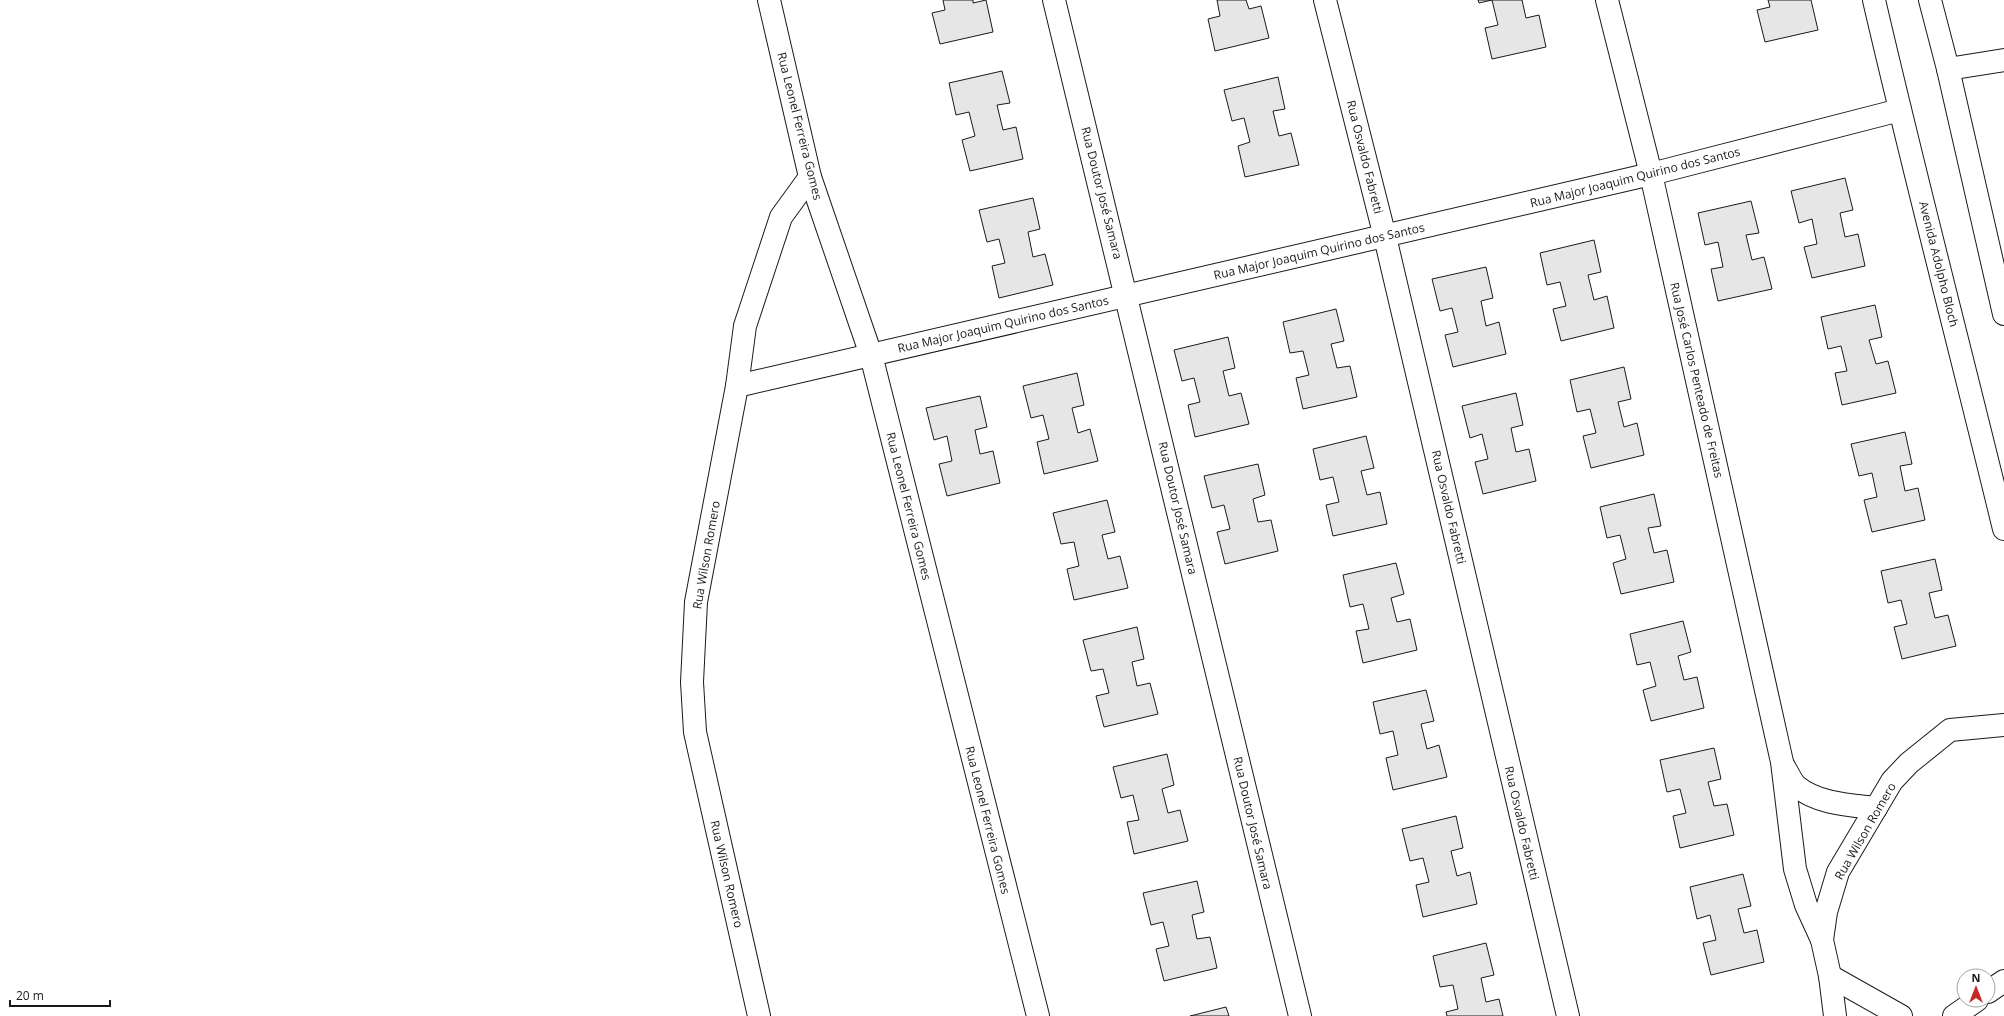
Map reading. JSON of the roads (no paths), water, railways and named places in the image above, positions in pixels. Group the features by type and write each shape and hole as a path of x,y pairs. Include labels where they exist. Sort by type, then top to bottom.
{"street":[{"name":"Rua Leonel Ferreira Gomes","path":"769,0 810,177 871,355 1038,1016"},
{"name":"Rua Doutor José Samara","path":"1054,0 1300,1016"},
{"name":"Rua Osvaldo Fabretti","path":"1325,0 1385,237 1568,1016"},
{"name":"Rua José Carlos Penteado de Freitas","path":"1606,0 1650,174 1782,762 1795,869 1806,906 1822,940"},
{"name":"Avenida Adolpho Bloch","path":"1874,0 2004,528"},
{"path":"1930,0 1948,69 2004,314"},
{"path":"1948,69 2004,60"},
{"name":"Rua Major Joaquim Quirino dos Santos","path":"737,386 1126,295 1385,237 1650,174 1900,110"},
{"name":"Rua Wilson Romero","path":"759,1016 695,732 692,682 696,602 737,386 744,326 781,217 810,177"},
{"name":"Rua Wilson Romero","path":"1830,976 1822,940 1826,912 1838,872 1892,782 1910,763 1950,730 2004,724"},
{"name":"Rua José Carlos Penteado de Freitas","path":"1782,762 1795,785 1819,799 1839,804 1876,808"},
{"path":"1830,976 1835,1016"},
{"path":"1830,976 1901,1016"},
{"path":"1954,1016 1965,1008"}]}
